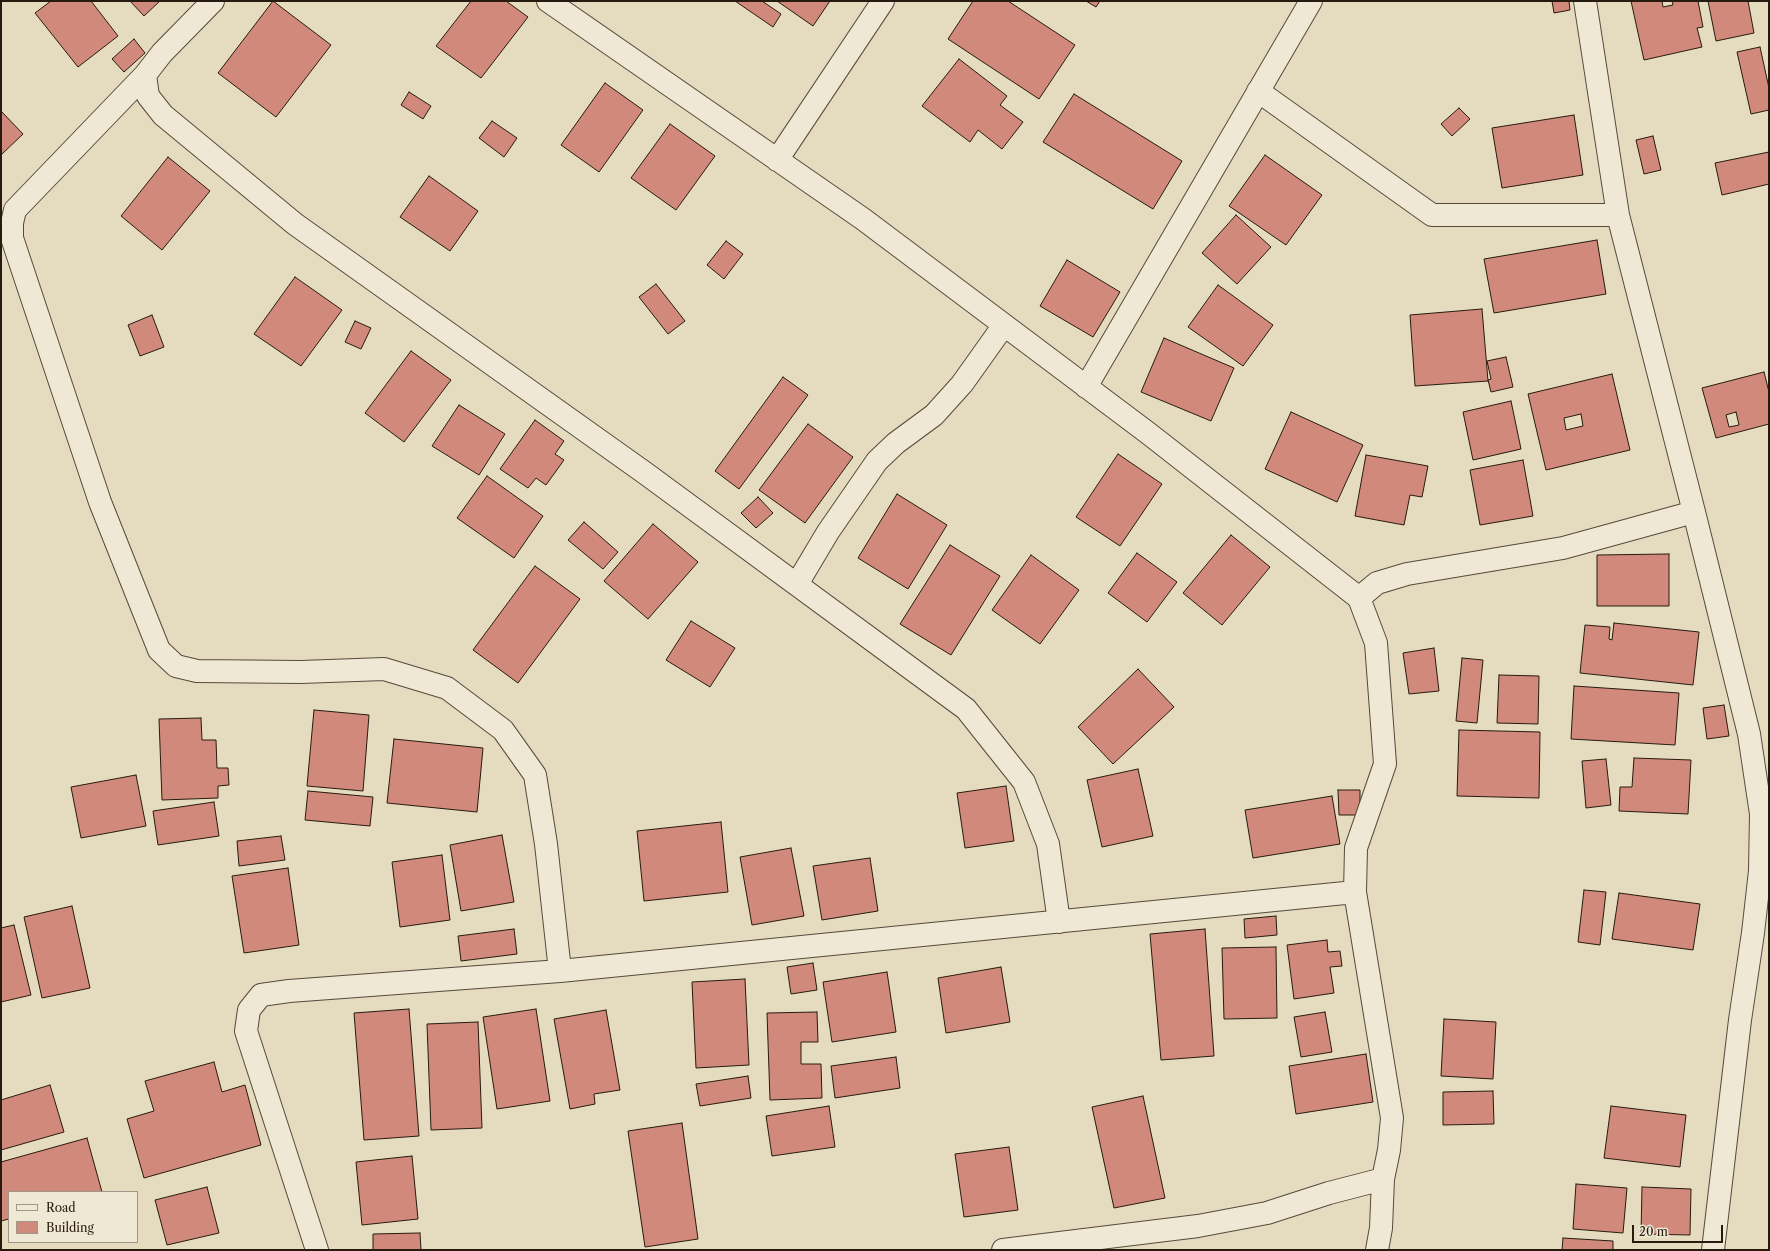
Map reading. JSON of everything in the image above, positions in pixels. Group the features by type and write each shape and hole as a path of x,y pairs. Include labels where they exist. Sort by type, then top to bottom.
{"street":[{"path":"214,1 162,54 145,75 8,206 12,223 12,238 100,502 159,650 176,666 197,671 301,672 384,669 448,688 503,730 534,775 546,844 560,971"},
{"path":"548,1 863,219 1302,552 1359,598 1376,643 1385,764 1356,848 1355,892 1392,1118 1389,1150 1383,1179 1381,1228 1377,1250"},
{"path":"777,160 883,1"},
{"path":"1086,387 1311,1"},
{"path":"1585,1 1618,215 1749,734 1761,814 1760,871 1753,933 1740,1020 1713,1250"},
{"path":"145,75 148,96 163,115 295,224 645,473 966,709 1024,782 1048,844 1059,922"},
{"path":"1258,91 1432,214 1618,215"},
{"path":"797,584 828,532 878,461 896,443 934,415 962,384 1004,325"},
{"path":"1359,598 1377,583 1407,574 1563,548 1694,512"},
{"path":"317,1250 246,1031 249,1010 261,995 289,991 560,971 1355,892"},
{"path":"1003,1250 1221,1221 1267,1213 1329,1193 1383,1179"}],"building":[{"path":"51,1 91,1 118,36 78,67 35,13"},
{"path":"130,1 160,1 144,16"},
{"path":"273,1 331,45 276,117 218,73"},
{"path":"471,1 506,1 528,17 481,78 436,46"},
{"path":"735,1 762,1 781,14 773,27"},
{"path":"777,1 830,1 813,26"},
{"path":"973,1 1008,1 1075,45 1039,99 948,39"},
{"path":"1086,1 1100,1 1096,7"},
{"path":"1552,1 1569,1 1570,10 1554,13"},
{"path":"1631,1 1662,1 1663,7 1673,5 1672,1 1698,1 1703,27 1697,28 1702,47 1644,60"},
{"path":"1708,1 1748,1 1754,33 1716,41"},
{"path":"134,39 145,53 124,72 112,59"},
{"path":"1760,47 1769,88 1769,110 1751,114 1737,52"},
{"path":"959,59 1007,96 1000,105 1023,122 1002,149 978,130 970,142 922,106"},
{"path":"605,83 643,110 599,172 561,145"},
{"path":"409,92 431,106 423,119 401,105"},
{"path":"1074,94 1182,161 1153,209 1043,142"},
{"path":"1459,108 1470,119 1452,136 1441,124"},
{"path":"1,111 23,134 1,155"},
{"path":"1574,115 1583,175 1502,188 1492,128"},
{"path":"492,121 517,138 504,157 479,138"},
{"path":"670,124 715,156 676,210 631,178"},
{"path":"1653,136 1661,170 1644,174 1636,140"},
{"path":"1769,152 1769,184 1722,195 1715,163"},
{"path":"1265,155 1322,195 1286,245 1229,206"},
{"path":"168,157 210,191 162,250 121,216"},
{"path":"429,176 478,211 450,251 400,217"},
{"path":"1236,215 1271,247 1237,284 1202,253"},
{"path":"1597,240 1606,294 1494,313 1484,259"},
{"path":"726,241 743,254 724,279 707,265"},
{"path":"1067,260 1120,292 1093,337 1040,306"},
{"path":"295,277 342,310 301,366 254,334"},
{"path":"656,284 685,321 668,334 639,297"},
{"path":"1218,285 1273,325 1243,366 1188,327"},
{"path":"1482,309 1488,381 1415,386 1410,315"},
{"path":"152,315 164,347 140,356 128,325"},
{"path":"355,321 371,328 361,349 345,342"},
{"path":"1164,338 1234,368 1211,421 1141,392"},
{"path":"411,351 451,380 404,442 365,413"},
{"path":"1506,357 1513,387 1491,392 1488,380 1491,379 1487,361"},
{"path":"1764,372 1769,392 1769,424 1716,438 1702,388","holes":["1736,412 1739,425 1729,427 1726,415"]},
{"path":"1612,374 1630,450 1546,470 1528,394","holes":["1581,414 1583,426 1566,430 1564,418"]},
{"path":"783,377 808,395 739,489 715,471"},
{"path":"1511,401 1521,449 1473,460 1463,412"},
{"path":"459,405 505,434 479,475 432,446"},
{"path":"1291,412 1363,445 1337,502 1265,469"},
{"path":"535,420 564,441 555,454 564,460 546,485 536,478 528,488 500,469"},
{"path":"808,424 853,457 805,523 759,490"},
{"path":"1118,454 1162,484 1120,546 1076,517"},
{"path":"1366,455 1428,466 1422,497 1410,495 1404,525 1355,516"},
{"path":"1523,460 1533,516 1480,525 1470,470"},
{"path":"487,476 543,516 514,558 457,518"},
{"path":"897,494 947,525 908,589 858,558"},
{"path":"758,497 773,513 756,528 741,513"},
{"path":"584,522 618,552 603,569 568,540"},
{"path":"653,524 698,562 648,619 604,581"},
{"path":"1231,535 1270,567 1222,625 1183,593"},
{"path":"950,545 1000,576 951,655 900,624"},
{"path":"1137,553 1177,582 1147,622 1108,593"},
{"path":"1669,554 1669,606 1597,606 1597,555"},
{"path":"1031,555 1079,590 1040,644 992,610"},
{"path":"535,566 580,599 518,683 473,650"},
{"path":"691,621 735,648 710,687 666,660"},
{"path":"1614,623 1699,632 1693,685 1580,673 1585,625 1610,627 1609,639 1612,640"},
{"path":"1434,648 1439,691 1409,694 1403,653"},
{"path":"1462,658 1483,660 1477,723 1456,721"},
{"path":"1138,669 1174,707 1113,764 1078,727"},
{"path":"1499,675 1539,676 1538,724 1497,723"},
{"path":"1574,686 1679,693 1675,745 1571,739"},
{"path":"1724,705 1729,736 1707,739 1703,708"},
{"path":"314,710 369,715 363,791 307,786"},
{"path":"201,718 202,740 216,740 217,768 228,768 229,785 218,786 218,798 162,800 159,719"},
{"path":"1459,730 1540,732 1539,798 1457,796"},
{"path":"394,739 483,748 477,812 387,803"},
{"path":"1634,758 1691,760 1688,814 1619,811 1620,787 1632,787"},
{"path":"1606,759 1611,805 1586,808 1582,761"},
{"path":"1138,769 1153,836 1102,847 1087,780"},
{"path":"136,775 146,826 81,838 71,787"},
{"path":"1006,786 1014,841 965,848 957,793"},
{"path":"1338,790 1360,790 1360,815 1339,815"},
{"path":"308,791 373,797 370,826 305,820"},
{"path":"1332,796 1340,844 1253,858 1245,810"},
{"path":"214,802 219,836 158,845 153,811"},
{"path":"721,822 728,892 644,901 637,831"},
{"path":"502,835 514,902 461,911 450,845"},
{"path":"281,836 285,860 239,866 237,841"},
{"path":"791,848 804,916 752,925 740,857"},
{"path":"442,855 450,920 400,927 392,862"},
{"path":"870,858 878,911 822,920 813,866"},
{"path":"288,868 299,945 244,953 232,876"},
{"path":"1584,890 1606,892 1600,945 1578,942"},
{"path":"1619,893 1700,904 1693,950 1612,939"},
{"path":"72,906 90,988 42,998 24,917"},
{"path":"1276,916 1277,935 1245,938 1244,919"},
{"path":"14,925 31,995 1,1002 1,928"},
{"path":"514,929 517,954 461,961 458,936"},
{"path":"1205,929 1214,1056 1161,1060 1150,934"},
{"path":"1327,940 1328,952 1340,951 1342,966 1330,967 1334,993 1294,999 1287,945"},
{"path":"1276,947 1277,1018 1224,1019 1222,948"},
{"path":"813,963 817,990 791,994 787,967"},
{"path":"1001,967 1010,1022 946,1033 938,978"},
{"path":"887,972 896,1032 832,1042 823,982"},
{"path":"745,979 749,1065 696,1068 692,982"},
{"path":"409,1009 419,1136 364,1140 354,1013"},
{"path":"536,1009 550,1101 497,1109 483,1017"},
{"path":"606,1010 620,1090 594,1094 595,1104 570,1109 554,1019"},
{"path":"817,1012 818,1042 801,1042 801,1064 821,1064 822,1098 770,1100 767,1013"},
{"path":"1325,1012 1332,1052 1301,1057 1294,1017"},
{"path":"1444,1019 1496,1022 1493,1079 1441,1076"},
{"path":"478,1022 482,1128 431,1130 427,1024"},
{"path":"1366,1054 1373,1102 1296,1114 1289,1066"},
{"path":"896,1057 900,1088 835,1098 831,1066"},
{"path":"214,1062 222,1092 245,1085 261,1145 144,1178 127,1119 154,1111 145,1081"},
{"path":"748,1076 751,1098 700,1106 696,1084"},
{"path":"50,1085 64,1132 1,1150 1,1100"},
{"path":"1493,1091 1494,1124 1443,1125 1443,1092"},
{"path":"1143,1096 1165,1198 1114,1208 1092,1107"},
{"path":"829,1106 835,1147 772,1156 766,1116"},
{"path":"1611,1106 1686,1115 1680,1167 1604,1158"},
{"path":"682,1123 698,1239 645,1247 628,1131"},
{"path":"87,1138 102,1191 8,1191 8,1219 1,1221 1,1162"},
{"path":"1009,1147 1018,1210 964,1217 955,1154"},
{"path":"412,1156 418,1219 362,1225 356,1162"},
{"path":"1576,1184 1627,1188 1623,1233 1573,1229"},
{"path":"207,1187 219,1233 167,1245 155,1200"},
{"path":"1642,1187 1691,1189 1690,1235 1641,1234"},
{"path":"420,1233 421,1250 373,1250 373,1234"},
{"path":"1563,1238 1613,1241 1613,1250 1562,1250"}]}
